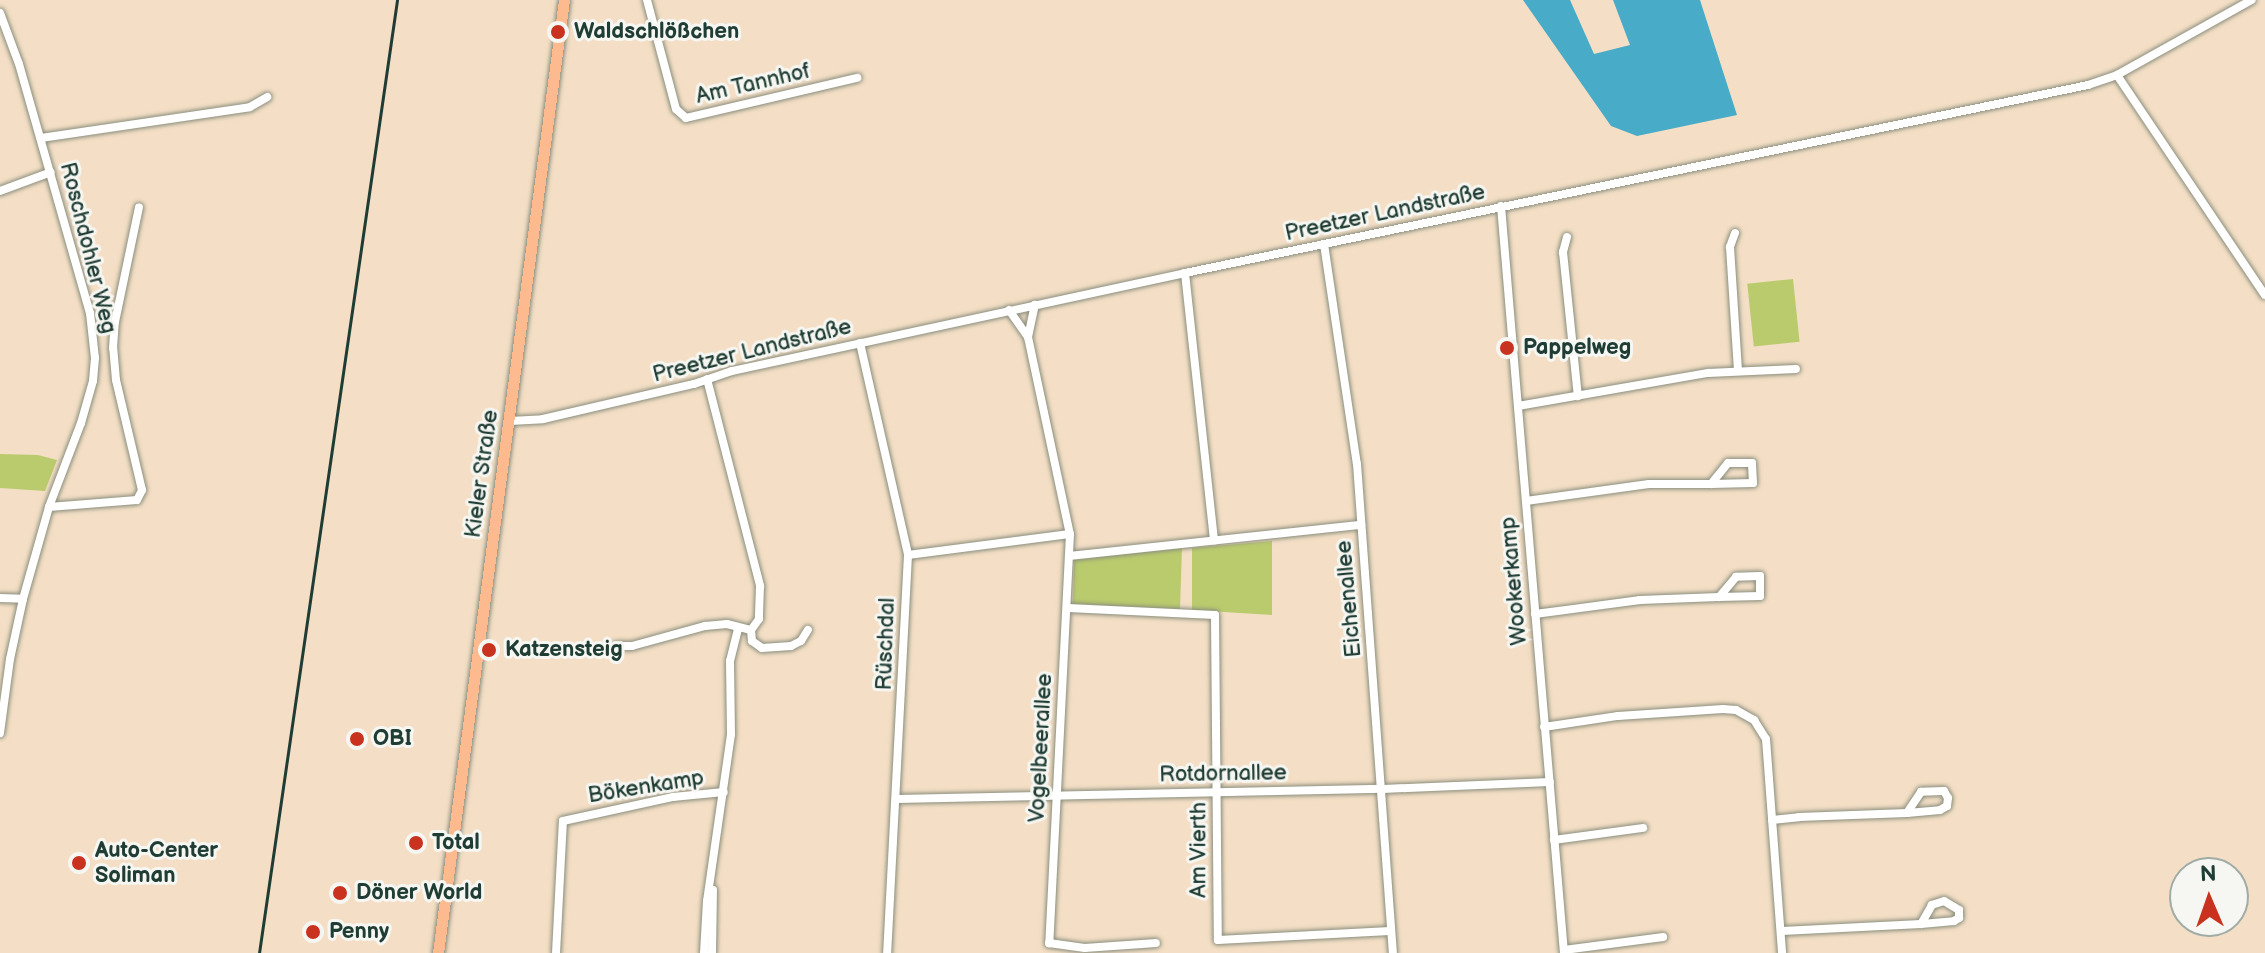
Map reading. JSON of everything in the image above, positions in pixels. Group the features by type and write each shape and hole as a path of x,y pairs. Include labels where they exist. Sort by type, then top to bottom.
{"main road":[{"name":"Kieler Straße","path":"438,953 564,0"}],"street":[{"name":"Am Tannhof","path":"647,0 676,109 686,118 857,78"},
{"name":"Preetzer Landstraße","path":"510,421 543,419 1009,310 2088,85 2117,75 2252,0"},
{"name":"Roschdohler Weg","path":"0,13 41,138 90,313 95,358 93,381 81,423 49,507 23,599 0,733"},
{"path":"2117,75 2265,295"},
{"path":"41,138 250,107 267,97"},
{"path":"0,191 51,172"},
{"name":"Wookerkamp","path":"1501,206 1564,952"},
{"name":"Roschdohler Weg","path":"49,507 137,500 142,490 116,380 113,348 115,322 139,207"},
{"path":"1735,233 1730,247 1738,371"},
{"path":"1567,237 1563,252 1578,396"},
{"name":"Eichenallee","path":"1324,244 1357,464 1393,953"},
{"path":"1185,273 1214,540"},
{"path":"1028,337 1035,305"},
{"path":"1009,310 1028,337"},
{"name":"Vogelbeerallee","path":"1028,337 1070,534 1049,943 1085,948 1156,943"},
{"name":"Rüschdal","path":"860,343 908,555 887,953"},
{"path":"1518,406 1738,371 1796,369"},
{"path":"707,379 760,586 759,619 751,630 752,641 762,648 791,646 801,641 808,630"},
{"path":"1526,501 1649,484 1711,484 1753,483 1752,463 1728,463 1711,484"},
{"path":"1069,556 1361,525"},
{"path":"908,555 1070,534"},
{"path":"1535,614 1640,600 1760,596 1760,576 1736,577 1719,597"},
{"path":"0,598 23,599"},
{"name":"Am Vierth","path":"1068,608 1215,615 1218,940 1390,931"},
{"path":"616,646 632,646 705,626 727,624 751,630"},
{"path":"704,953 724,792 731,694 730,661 738,629"},
{"path":"737,642 744,645 752,641"},
{"path":"1544,727 1618,716 1736,710 1747,714 1761,728 1767,752 1782,953"},
{"name":"Rotdornallee","path":"897,799 1383,789 1550,782"},
{"path":"1772,820 1907,813 1940,810 1947,806 1948,798 1944,791 1921,792 1907,813"},
{"name":"Bökenkamp","path":"556,953 563,821 610,808 724,792"},
{"path":"1554,840 1643,828"},
{"path":"712,870 712,953"},
{"path":"1782,931 1921,924"},
{"path":"1564,952 1663,937"}],"green space":[{"path":"1793,279 1800,342 1754,346 1747,284"},
{"path":"0,454 38,455 57,460 45,491 0,488"},
{"path":"1272,541 1272,615 1192,610 1192,548"},
{"path":"1182,548 1180,609 1073,604 1074,560"}],"water":[{"path":"1523,0 1570,0 1594,54 1630,45 1613,0 1700,0 1737,115 1637,136 1611,126"}],"railway":[{"path":"259,953 397,0"}],"place":[{"name":"Waldschlößchen","path":"558,32"},
{"name":"Pappelweg","path":"1507,348"},
{"name":"Katzensteig","path":"489,650"},
{"name":"OBI","path":"357,739"},
{"name":"Total","path":"416,843"},
{"name":"Auto-Center Soliman","path":"79,863"},
{"name":"Döner World","path":"340,893"},
{"name":"Penny","path":"313,932"}]}
